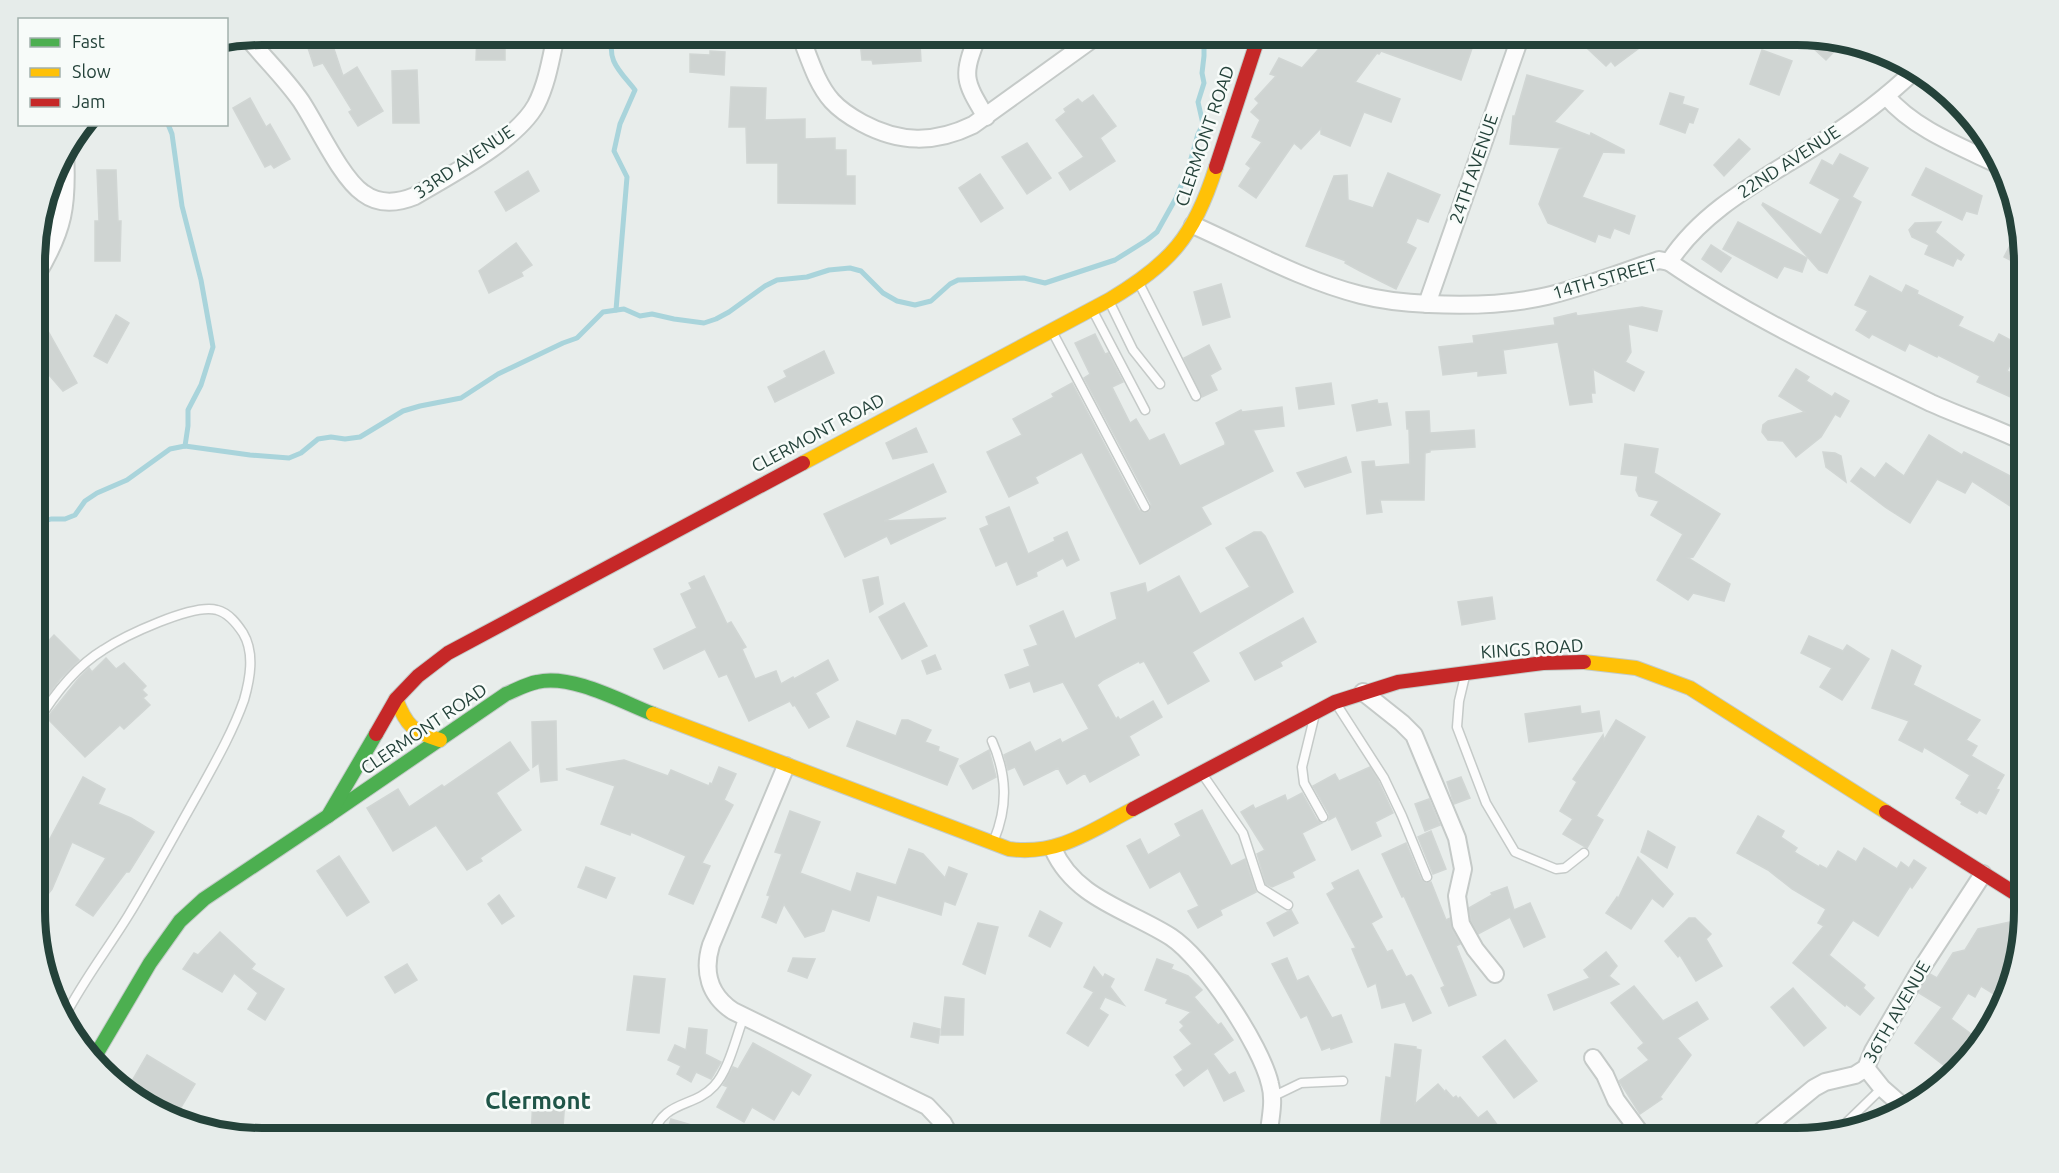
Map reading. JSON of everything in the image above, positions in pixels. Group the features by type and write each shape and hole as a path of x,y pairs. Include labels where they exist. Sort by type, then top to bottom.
{"street":[{"name":"33RD AVENUE","path":"254,45 300,100 346,176 364,195 380,201 392,202 403,201 415,196 492,148 518,127 537,103 553,45"},
{"path":"804,45 820,83 831,100 845,113 877,131 894,137 924,139 957,133 986,117 1083,45"},
{"path":"974,45 966,65 966,76 968,86 986,117"},
{"name":"CLERMONT ROAD","path":"328,816 396,699 418,676 448,653 1109,300 1139,282 1172,255 1193,225 1206,196 1255,45"},
{"name":"24TH AVENUE","path":"1427,304 1517,45"},
{"name":"22ND AVENUE","path":"1669,262 1700,226 1724,204 1818,144 1886,96 1909,76"},
{"path":"1886,96 1898,111 1935,133 1989,160"},
{"path":"45,260 60,229 65,211 66,168"},
{"name":"14TH STREET","path":"1193,225 1253,254 1351,292 1394,302 1462,306 1544,296 1602,280 1659,260 1669,262 1730,301 1796,335 1933,404 2014,438"},
{"name":"KINGS ROAD","path":"1053,849 1335,702 1398,682 1466,672 1576,661 1636,668 1677,682 1716,703 2014,893"},
{"name":"CLERMONT ROAD","path":"97,1052 150,963 180,921 204,899 506,694 537,682 562,681 579,685 786,766 993,843 1023,852 1053,849"},
{"path":"1363,693 1402,723 1417,742 1457,838 1462,869 1457,896 1461,924 1475,949 1495,974"},
{"path":"396,699 403,718 411,729 421,735 440,740"},
{"path":"786,766 707,958 709,982 722,1004 927,1106 946,1128"},
{"path":"1053,849 1058,862 1088,893 1169,936 1186,949 1224,998 1267,1074 1272,1097 1269,1128"},
{"name":"36TH AVENUE","path":"1765,1128 1824,1082 1855,1074 1866,1068 1873,1051 1919,972 1983,874"},
{"path":"1593,1058 1605,1076 1616,1100 1637,1128"},
{"path":"1866,1068 1882,1088 1899,1103"}],"lane":[{"path":"1139,282 1196,396"},
{"path":"1109,300 1133,350 1160,384"},
{"path":"1092,308 1145,410"},
{"path":"1051,330 1145,507"},
{"path":"45,710 76,671 102,650 183,613 204,609 217,610 228,615 238,624 247,639 250,673 244,700 223,749 128,916 68,1010"},
{"path":"1466,672 1459,701 1457,727 1486,803 1502,833 1515,852 1556,869 1565,868 1584,853"},
{"path":"1335,702 1384,778 1427,877"},
{"path":"1315,712 1302,766 1304,783 1323,817"},
{"path":"992,741 1002,768 1005,797 1001,823 993,843"},
{"path":"1201,772 1242,833 1261,888 1288,905"},
{"path":"656,1128 673,1108 704,1094 715,1085 724,1070 744,1016"},
{"path":"1272,1097 1301,1083 1343,1081"},
{"path":"1847,1122 1882,1088"}],"building":[{"path":"317,45 333,45 343,76 357,67 383,111 358,126 349,112 352,110 323,63 314,66 308,48"},
{"path":"477,45 505,45 505,60 476,60"},
{"path":"860,45 920,45 921,61 873,64 872,60 862,60"},
{"path":"1322,45 1473,45 1461,80 1381,51 1377,53 1355,82 1400,99 1391,122 1364,112 1350,146 1321,134 1321,128 1301,149 1294,143 1256,198 1239,186 1251,168 1246,164 1262,142 1252,137 1260,120 1251,112 1259,103 1255,99 1276,76 1270,74 1279,58 1302,68"},
{"path":"1584,45 1643,45 1615,66 1611,61 1606,66"},
{"path":"1814,45 1837,49 1826,60 1812,47"},
{"path":"1762,50 1792,61 1779,95 1750,84"},
{"path":"710,51 725,52 724,75 690,72 690,54 710,55"},
{"path":"417,70 419,123 393,123 392,71"},
{"path":"1527,75 1583,91 1554,122 1590,136 1591,133 1624,150 1624,153 1603,152 1582,197 1635,216 1629,234 1614,228 1610,238 1598,234 1595,242 1548,223 1539,204 1559,150 1562,148 1510,144 1513,116 1515,116"},
{"path":"731,87 766,88 765,120 805,119 805,139 835,138 835,150 846,150 846,176 855,176 855,204 778,203 778,163 747,163 746,127 729,127"},
{"path":"1670,93 1684,97 1682,104 1698,109 1693,123 1689,122 1685,133 1660,124"},
{"path":"1093,95 1116,126 1100,138 1115,161 1070,190 1059,173 1084,157 1056,120 1066,112 1064,109 1078,99 1082,103"},
{"path":"250,98 266,127 270,124 290,159 274,168 271,164 265,167 233,108"},
{"path":"1739,139 1750,149 1724,176 1714,165"},
{"path":"1027,143 1051,178 1027,194 1002,157"},
{"path":"1840,154 1868,168 1852,197 1861,202 1827,273 1819,270 1762,205 1763,203 1821,235 1840,199 1810,183 1822,160 1833,166"},
{"path":"1926,168 1982,196 1977,214 1966,211 1962,220 1912,195"},
{"path":"97,170 116,170 118,221 121,221 120,261 95,261 95,221 99,221"},
{"path":"528,171 539,191 506,211 495,192"},
{"path":"1388,173 1440,195 1428,222 1417,218 1406,243 1416,248 1396,289 1345,263 1346,261 1306,246 1334,176 1347,175 1348,200 1373,208"},
{"path":"980,174 1003,208 981,222 959,188"},
{"path":"1738,222 1807,258 1802,272 1784,266 1777,278 1723,249"},
{"path":"1941,222 1935,232 1964,255 1961,260 1957,258 1953,266 1925,254 1929,245 1912,237 1909,230 1915,223"},
{"path":"2013,240 2014,262 2004,257"},
{"path":"516,243 532,265 521,272 523,276 489,293 479,271"},
{"path":"1711,245 1731,258 1721,272 1702,259"},
{"path":"1870,276 1902,293 1906,285 1918,291 1917,294 1963,317 1958,326 1994,343 1999,334 2014,342 2014,357 2007,371 2014,374 2014,399 1977,382 1980,376 1938,355 1937,357 1909,343 1905,351 1872,334 1869,338 1856,330 1868,311 1855,305"},
{"path":"1221,284 1230,317 1203,325 1194,292"},
{"path":"1642,307 1662,311 1657,331 1628,324 1631,352 1625,362 1644,372 1634,391 1593,369 1595,393 1591,393 1592,402 1570,405 1558,342 1503,350 1506,373 1478,376 1478,371 1443,375 1439,347 1474,343 1473,336 1555,325 1554,318 1576,313 1577,316"},
{"path":"116,315 129,323 107,363 94,356"},
{"path":"48,331 77,383 63,391 45,370 45,333"},
{"path":"1095,334 1123,382 1112,387 1130,423 1136,419 1149,441 1164,434 1180,466 1225,445 1216,423 1241,410 1242,412 1282,407 1284,426 1253,430 1273,471 1201,507 1211,524 1140,564 1082,452 1035,477 1038,483 1009,497 987,452 1022,435 1013,419 1054,397 1052,394 1072,383 1139,510 1144,513 1150,511 1151,504 1084,378 1090,374 1075,343"},
{"path":"1209,345 1221,369 1210,375 1217,390 1202,397 1184,358"},
{"path":"824,351 834,373 775,402 768,387 787,377 784,371"},
{"path":"1796,369 1809,377 1806,381 1832,397 1835,393 1849,401 1840,417 1835,414 1821,437 1796,457 1783,441 1768,440 1762,432 1763,425 1768,421 1805,412 1779,396"},
{"path":"1331,383 1334,404 1299,409 1296,388"},
{"path":"1377,400 1378,404 1387,403 1391,425 1357,431 1352,405"},
{"path":"1429,411 1430,433 1474,430 1475,447 1430,450 1425,453 1424,500 1380,500 1382,512 1367,514 1362,462 1374,461 1375,467 1410,464 1406,412"},
{"path":"916,428 927,452 893,459 886,443"},
{"path":"1929,435 1962,455 1964,452 2012,477 2014,474 2014,508 1972,481 1965,493 1937,479 1910,523 1851,481 1861,468 1875,478 1886,463 1904,476"},
{"path":"1625,444 1658,449 1654,473 1720,514 1693,557 1688,558 1730,584 1724,601 1693,593 1688,600 1657,580 1683,534 1651,515 1659,501 1639,496 1636,490 1638,476 1621,474"},
{"path":"1823,452 1841,456 1846,482 1826,467"},
{"path":"1346,457 1351,472 1305,487 1297,473"},
{"path":"933,464 946,492 884,521 946,518 891,544 887,536 845,557 824,514"},
{"path":"1009,507 1028,554 1055,541 1054,538 1067,532 1079,560 1067,566 1063,558 1036,572 1037,576 1017,585 1007,561 996,566 980,529 989,525 986,517"},
{"path":"1254,532 1261,532 1265,536 1293,592 1192,652 1209,681 1168,704 1144,661 1140,663 1139,661 1097,685 1116,719 1118,717 1120,720 1153,701 1162,717 1129,736 1139,755 1090,782 1085,773 1067,784 1058,768 1024,785 1015,767 1008,770 1004,755 1030,742 1035,752 1060,739 1062,743 1089,729 1063,682 1034,692 1030,681 1010,688 1005,675 1030,666 1024,650 1038,645 1030,626 1063,611 1075,639 1117,619 1111,593 1145,583 1147,593 1179,576 1200,614 1250,587 1226,548"},
{"path":"704,576 727,624 731,622 746,647 742,649 755,679 776,671 781,684 828,660 838,680 815,693 829,717 809,728 790,701 749,721 727,674 719,677 705,649 664,669 654,649 697,628 681,594 692,589 689,583"},
{"path":"878,577 883,604 870,612 863,580"},
{"path":"1492,597 1495,619 1462,625 1458,602"},
{"path":"904,603 927,646 902,659 879,617"},
{"path":"1303,618 1316,642 1280,662 1282,666 1255,680 1240,653"},
{"path":"54,635 79,660 45,699 45,644"},
{"path":"1809,636 1843,651 1847,645 1869,659 1842,700 1820,687 1832,668 1801,653"},
{"path":"1892,650 1921,666 1913,685 1980,720 1966,740 1977,746 1971,756 2004,775 1986,814 1979,810 1977,813 1961,804 1962,802 1956,798 1970,775 1924,747 1922,752 1899,740 1909,721 1872,708"},
{"path":"935,655 941,669 927,674 922,661"},
{"path":"106,658 116,669 124,663 146,686 142,690 147,695 143,698 150,705 124,729 120,725 85,757 47,718 79,678 89,668 92,672"},
{"path":"1580,706 1581,714 1599,711 1602,731 1529,742 1525,714"},
{"path":"902,720 908,720 931,730 925,742 939,747 938,751 958,759 947,785 847,746 857,721 896,736"},
{"path":"1616,720 1645,737 1596,816 1603,820 1587,848 1563,834 1573,819 1560,811 1577,782 1573,779 1603,735 1604,740"},
{"path":"556,721 557,780 541,782 539,763 533,767 532,722"},
{"path":"510,742 529,770 496,793 521,830 480,858 482,861 467,870 436,825 393,851 367,808 398,789 409,807 442,785 444,787"},
{"path":"989,750 996,777 973,789 960,766"},
{"path":"624,760 668,776 671,770 709,786 719,767 736,774 724,800 733,805 702,863 710,866 693,904 669,894 686,856 631,832 630,835 601,824 615,786 566,769"},
{"path":"1370,767 1393,813 1375,822 1381,836 1352,850 1336,816 1329,820 1329,814 1313,786 1335,774 1339,781"},
{"path":"83,777 105,789 98,804 131,818 154,832 129,872 126,872 93,916 76,905 106,858 72,842 52,889 45,898 46,846"},
{"path":"1461,777 1470,798 1454,804 1447,782"},
{"path":"1302,793 1317,820 1322,823 1302,833 1315,860 1292,872 1294,877 1272,887 1266,884 1257,854 1265,850 1241,812 1253,805 1255,809 1285,795 1287,801"},
{"path":"1429,799 1440,825 1425,831 1415,804"},
{"path":"1202,810 1231,866 1245,859 1256,892 1220,910 1222,915 1198,928 1188,911 1199,906 1180,871 1150,888 1127,846 1140,839 1148,855 1181,836 1175,824"},
{"path":"790,811 820,822 800,873 851,892 857,873 896,885 909,849 923,854 945,878 949,867 967,874 955,905 944,901 941,915 877,895 869,921 832,909 824,931 805,937 784,904 776,923 762,917 770,896 767,895 782,854 775,852"},
{"path":"1758,816 1784,831 1781,837 1797,848 1794,852 1819,867 1820,865 1827,869 1838,851 1856,862 1864,848 1897,869 1901,862 1909,868 1914,860 1926,868 1912,888 1910,886 1878,936 1853,920 1829,955 1865,985 1863,988 1874,998 1860,1015 1846,1004 1845,1006 1793,963 1824,926 1818,923 1826,909 1792,889 1768,870 1737,853"},
{"path":"1431,831 1446,869 1433,874 1418,837"},
{"path":"1648,831 1675,847 1667,868 1641,852"},
{"path":"1406,843 1421,879 1426,883 1431,882 1446,920 1450,918 1452,929 1460,944 1456,946 1476,995 1449,1006 1441,988 1445,986 1382,854"},
{"path":"339,856 369,902 347,916 317,871"},
{"path":"1638,857 1673,894 1663,907 1652,898 1631,929 1606,913 1617,897 1618,899"},
{"path":"586,867 615,878 606,898 578,887"},
{"path":"1358,870 1382,917 1371,923 1387,952 1392,950 1406,977 1411,975 1413,977 1431,1013 1413,1021 1405,1002 1382,1008 1376,983 1368,987 1352,949 1356,948 1327,894 1335,889 1332,883"},
{"path":"1507,887 1514,910 1530,903 1545,937 1524,947 1510,917 1478,934 1471,921 1469,908 1492,895 1491,893"},
{"path":"499,895 514,916 502,924 488,904"},
{"path":"1291,910 1298,923 1274,936 1267,923"},
{"path":"1040,911 1062,923 1050,947 1029,936"},
{"path":"1689,918 1695,918 1711,934 1706,939 1722,966 1696,981 1680,955 1678,957 1665,941"},
{"path":"2014,921 2010,954 1997,996 1981,986 1975,997 1968,993 1951,1019 1971,1034 1946,1067 1915,1043 1942,1007 1919,993 1930,974 1937,978 1953,953 1965,950 1978,929"},
{"path":"978,923 998,927 985,974 963,964"},
{"path":"220,932 255,964 251,969 284,989 265,1020 248,1009 258,993 234,973 222,992 183,969 194,953 198,955"},
{"path":"1606,952 1617,966 1609,976 1619,984 1554,1010 1548,995 1590,978 1584,970"},
{"path":"793,958 815,959 807,978 788,971"},
{"path":"1287,958 1297,981 1308,976 1332,1018 1341,1015 1352,1042 1322,1050 1307,1015 1301,1018 1272,964"},
{"path":"1157,959 1173,965 1171,969 1188,976 1202,990 1194,997 1218,1025 1221,1023 1233,1040 1213,1054 1229,1075 1235,1072 1244,1091 1224,1101 1208,1068 1184,1086 1176,1075 1183,1070 1174,1057 1192,1044 1180,1030 1184,1026 1180,1022 1191,1012 1166,1003 1168,999 1145,990"},
{"path":"407,964 417,980 395,993 385,977"},
{"path":"1094,967 1103,978 1105,974 1114,979 1110,987 1124,1005 1105,997 1099,1009 1108,1015 1088,1046 1067,1033 1094,992 1084,987"},
{"path":"634,976 665,979 659,1033 627,1030"},
{"path":"1634,986 1663,1021 1697,1002 1708,1019 1677,1038 1691,1055 1660,1097 1662,1099 1640,1114 1619,1081 1649,1060 1638,1048 1644,1043 1611,1003"},
{"path":"1793,988 1826,1028 1804,1046 1771,1007"},
{"path":"945,997 964,999 963,1035 941,1035"},
{"path":"914,1023 940,1029 938,1043 911,1037"},
{"path":"689,1028 707,1030 705,1054 721,1062 711,1079 696,1072 691,1082 677,1074 681,1066 668,1060 675,1045 686,1050"},
{"path":"1505,1040 1537,1081 1514,1098 1483,1057"},
{"path":"753,1043 811,1075 799,1095 792,1090 774,1120 752,1107 744,1122 717,1107 728,1087 723,1085 733,1067 738,1069"},
{"path":"1395,1044 1416,1047 1421,1050 1415,1104 1438,1084 1453,1098 1460,1097 1478,1118 1487,1111 1500,1128 1380,1128 1386,1077 1391,1078"},
{"path":"147,1055 195,1084 180,1109 132,1081"},
{"path":"533,1097 565,1099 563,1127 531,1128"},
{"path":"671,1119 695,1126 694,1128 668,1128"}],"waterway":[{"path":"612,45 611,51 619,71 635,90 620,124 614,151 627,177 616,310"},
{"path":"45,521 65,519 75,515 85,501 127,480 170,449 185,446 289,458 301,453 318,439 360,437 403,411 461,398 498,374 577,338 603,312 624,309 640,316 652,314 704,323 729,312 777,280 807,277 829,270 850,268 861,271 883,293 897,301 915,305 931,301 958,280 1024,278 1045,283 1115,260 1157,232 1176,198 1203,124 1198,102 1204,83 1202,73 1204,45"},
{"path":"169,126 172,134 182,206 201,280 213,347 201,385 188,410 185,446"}],"traffic: fast":[{"path":"328,816 506,694 529,684 551,681 580,685 653,714"},
{"path":"97,1052 150,963 180,921 204,899 328,816 376,734"}],"traffic: slow":[{"path":"803,463 1130,287 1178,246 1199,212 1216,167"},
{"path":"1584,662 1636,668 1690,688 1886,812"},
{"path":"396,699 403,715 412,726 423,734 440,740"},
{"path":"653,714 1009,849 1043,849 1059,845 1089,833 1133,809"}],"traffic: jam":[{"path":"1216,167 1256,45"},
{"path":"376,734 396,699 418,676 448,653 803,463"},
{"path":"1133,809 1335,702 1398,682 1543,663 1584,662"},
{"path":"1886,812 2014,893"}],"district":[{"name":"Clermont","path":"538,1101"}]}
